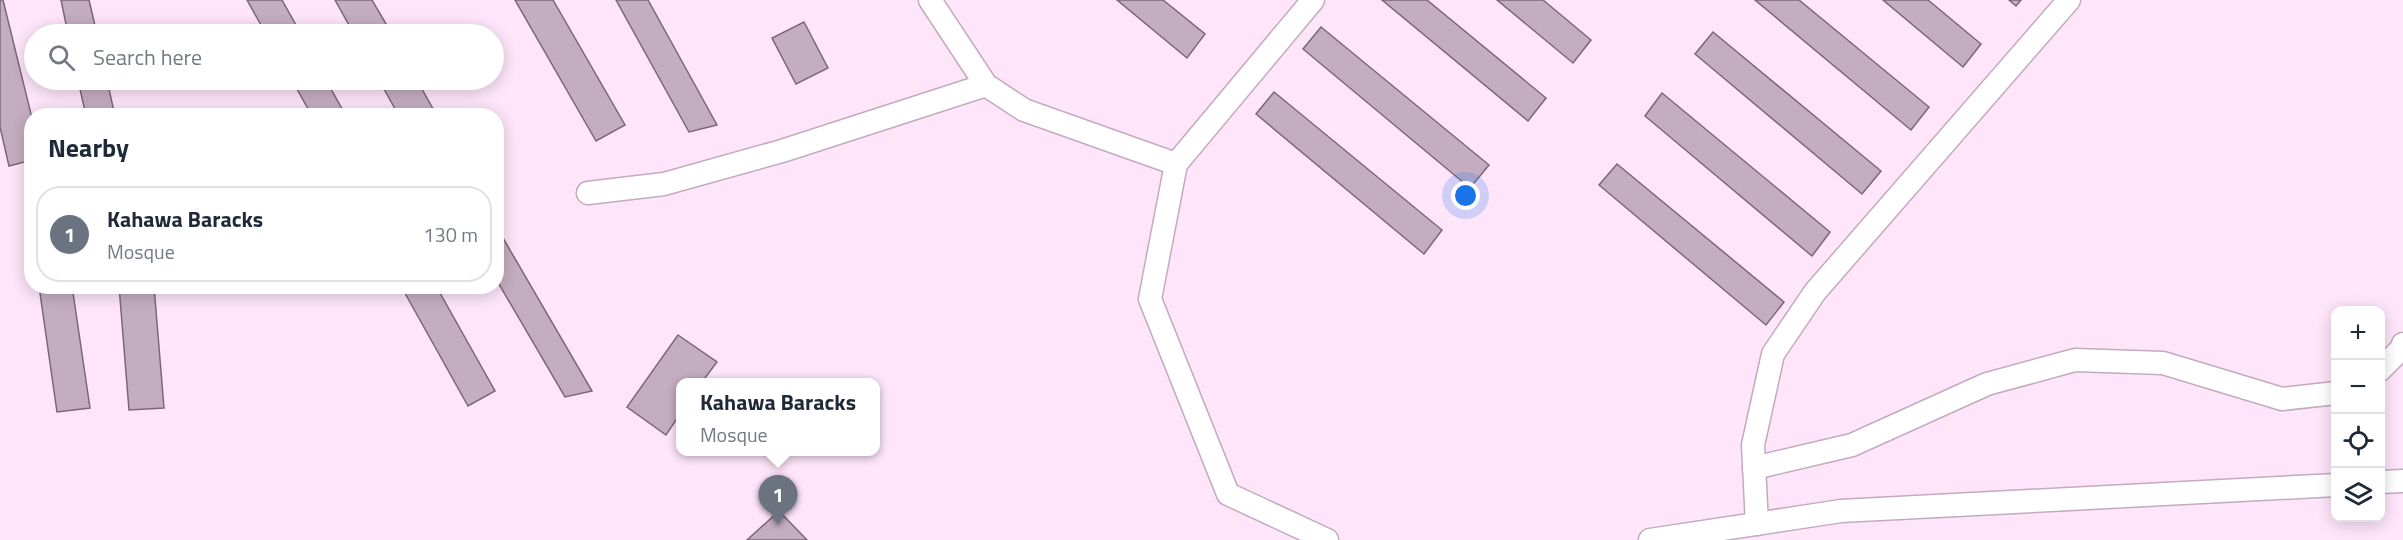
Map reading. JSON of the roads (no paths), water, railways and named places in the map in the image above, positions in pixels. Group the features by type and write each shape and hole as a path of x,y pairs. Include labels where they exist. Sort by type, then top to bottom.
{"lane":[{"path":"930,0 986,85 1024,110 1176,164"},
{"path":"1313,0 1176,164 1150,299 1228,494 1327,540"},
{"path":"1757,524 1753,445 1773,354 1815,292 2069,0"},
{"path":"588,193 664,184 782,151 986,85"},
{"path":"2385,365 2402,348 2403,344"},
{"path":"1754,468 1852,445 1987,384 2075,360 2163,363 2282,399 2331,394"},
{"path":"2385,482 2403,481"},
{"path":"1650,540 1841,511 2331,485"}],"place":[{"name":"Kahawa Baracks","path":"778,525"}]}
